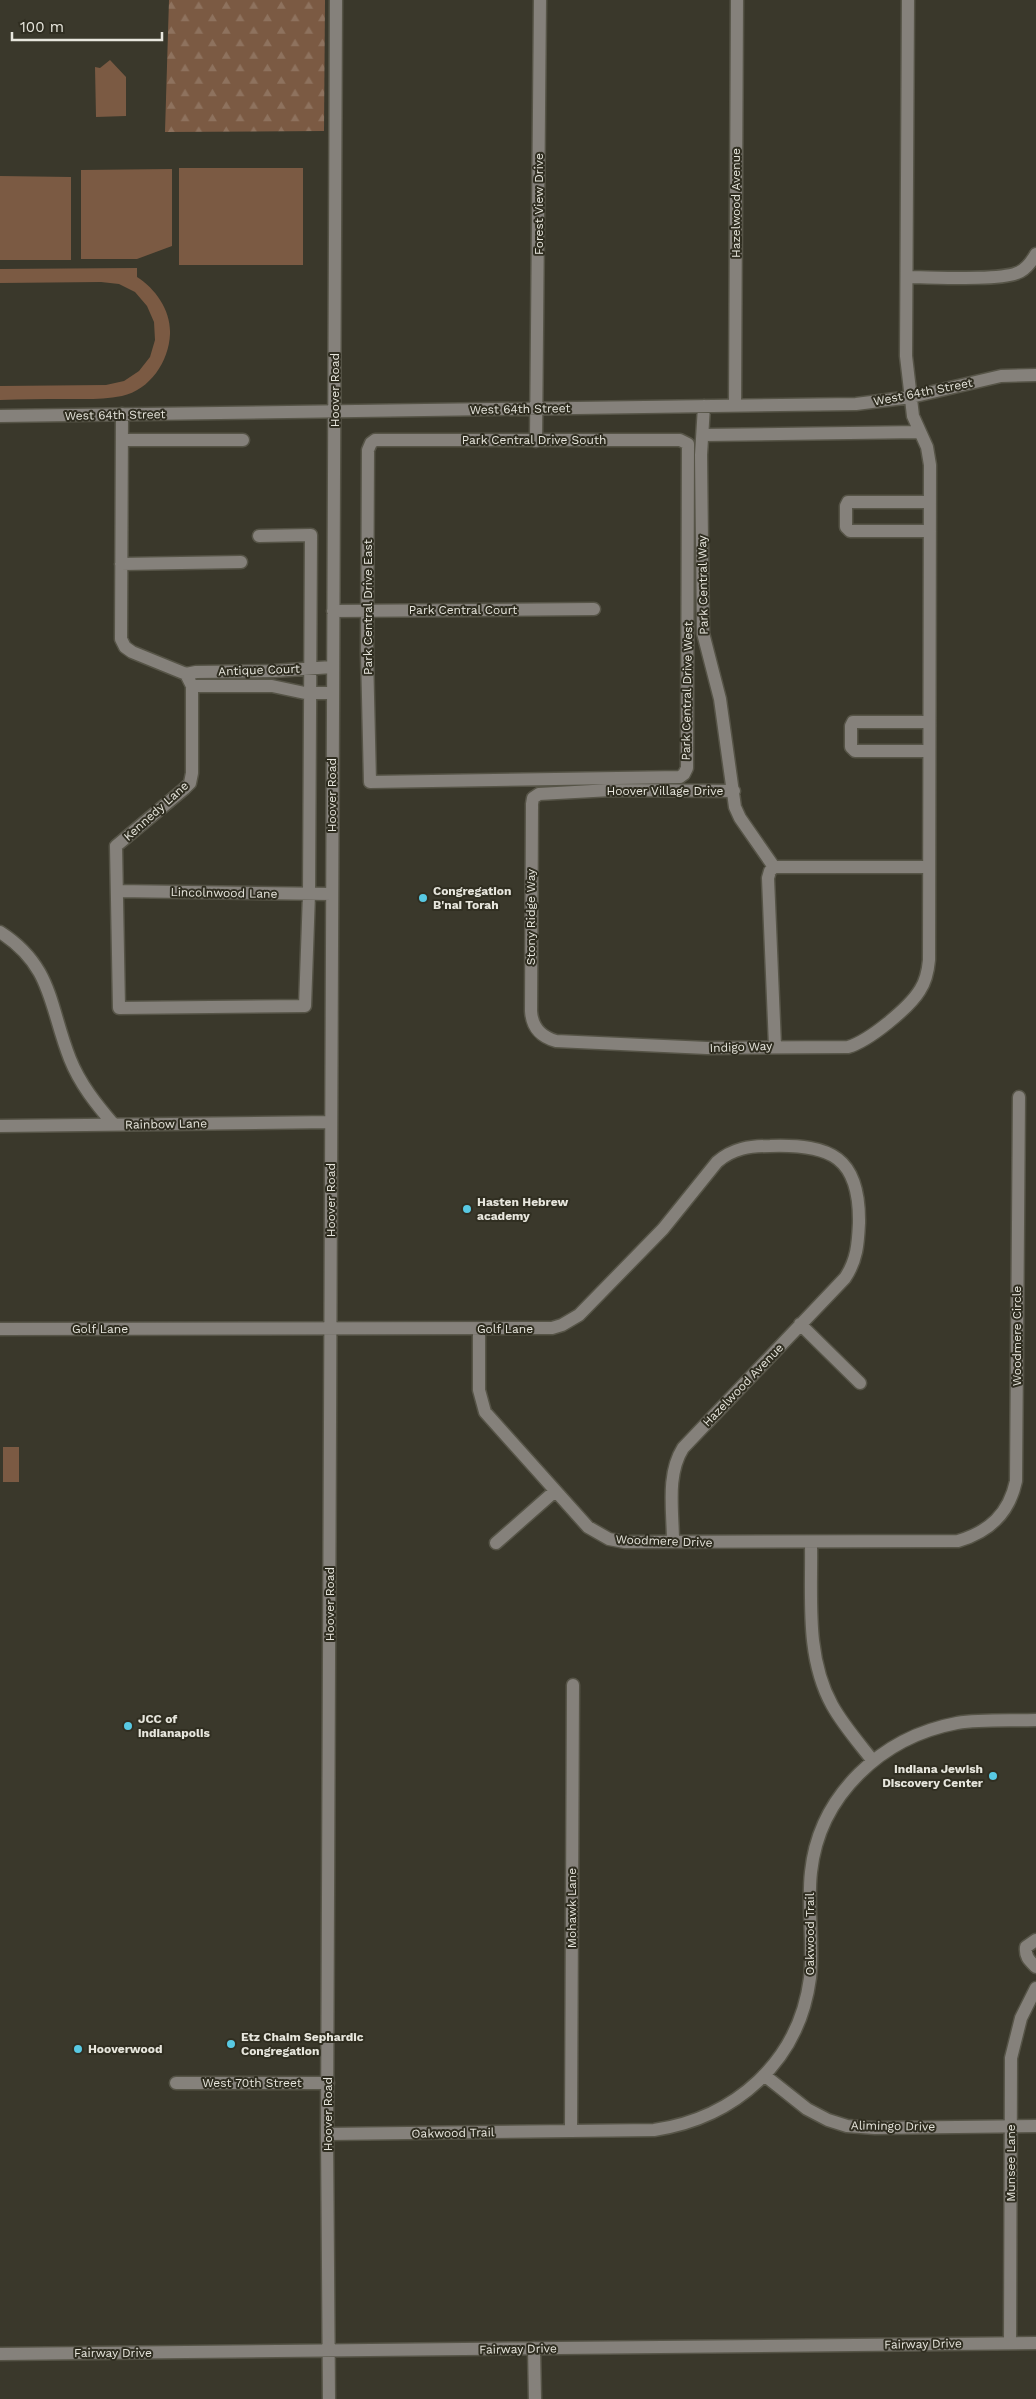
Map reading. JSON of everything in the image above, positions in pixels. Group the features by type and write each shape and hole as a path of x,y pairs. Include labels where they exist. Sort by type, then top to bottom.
{"street":[{"name":"Hoover Road","path":"329,2399 327,2134 336,0"},
{"name":"Forest View Drive","path":"536,441 540,0"},
{"name":"Hazelwood Avenue","path":"735,406 737,0"},
{"path":"774,1046 768,878 770,871 774,867 928,867 929,458 913,416 906,356 908,0"},
{"path":"907,277 997,276 1018,273 1030,263 1036,254"},
{"name":"West 64th Street","path":"0,416 856,404 911,397 992,378 1036,375"},
{"name":"Park Central Way","path":"704,406 704,435 701,455 703,633 720,699 734,791"},
{"path":"122,414 121,639 125,647 132,652 186,674"},
{"path":"704,435 919,432"},
{"name":"West 64th Street","path":"122,440 243,440"},
{"name":"Park Central Drive South","path":"380,440 680,440 687,443"},
{"name":"Park Central Drive East","path":"370,782 368,450 371,443 380,440"},
{"name":"Park Central Drive West","path":"370,782 680,776 684,774 687,768 690,449 687,443"},
{"path":"930,502 848,502 846,504 847,530 930,531"},
{"name":"Hoover Road","path":"260,536 311,536 312,668 309,894 305,1006"},
{"path":"121,564 241,562"},
{"name":"Park Central Court","path":"333,610 594,609"},
{"name":"Antique Court","path":"186,674 196,672 274,672 332,667"},
{"name":"Kennedy Lane","path":"186,674 192,686 192,773 190,782 116,846 119,1008 305,1006"},
{"name":"Antique Court","path":"192,686 272,686 311,693 332,693"},
{"path":"929,722 853,722 850,726 850,747 854,751 929,751"},
{"name":"Hoover Village Drive","path":"534,797 539,794 611,790 734,791 735,807 740,818 774,867"},
{"name":"Stony Ridge Way","path":"534,797 532,804 531,1010 532,1021 541,1034"},
{"name":"Indigo Way","path":"541,1034 556,1041 707,1048 774,1046 842,1047 854,1045 867,1038 910,1003 922,988 928,965 928,867"},
{"name":"Lincolnwood Lane","path":"117,891 332,894"},
{"path":"0,932 27,954 41,972 70,1060 88,1095 114,1125"},
{"name":"Woodmere Circle","path":"953,1541 971,1537 995,1523 1009,1504 1016,1482 1018,1097"},
{"name":"Rainbow Lane","path":"0,1126 331,1122"},
{"name":"Golf Lane","path":"0,1329 330,1328 542,1330 571,1321 663,1229 717,1162 732,1151 746,1147 802,1145 826,1151 841,1163 850,1174 858,1192 858,1245"},
{"name":"Hazelwood Avenue","path":"673,1542 672,1478 681,1452 845,1278 854,1263 858,1245"},
{"path":"800,1324 860,1383"},
{"name":"Woodmere Drive","path":"479,1329 479,1390 482,1405 492,1422 588,1527 598,1535 621,1542 953,1541"},
{"path":"496,1543 555,1491"},
{"path":"812,1542 812,1637 818,1669 826,1691 839,1716 873,1761"},
{"name":"Mohawk Lane","path":"571,2131 573,1685"},
{"name":"Oakwood Trail","path":"327,2134 644,2130 681,2125 703,2118 728,2105 764,2075 782,2054 793,2034 807,1994 811,1957 810,1874 820,1834 839,1797 853,1779 873,1761 901,1742 940,1727 982,1721 1036,1720"},
{"path":"1036,1940 1026,1947 1028,1960 1036,1967"},
{"name":"Munsee Lane","path":"1010,2343 1011,2067 1013,2045 1021,2018 1036,1988"},
{"name":"Alimingo Drive","path":"764,2075 808,2110 828,2120 847,2126 875,2128 1036,2126"},
{"name":"West 70th Street","path":"176,2083 328,2083"},
{"name":"Fairway Drive","path":"0,2354 1036,2343"},
{"path":"534,2348 535,2399"}],"green space":[{"path":"169,0 325,0 324,131 165,132"},
{"path":"110,60 126,77 126,116 96,117 95,67 100,68"},
{"path":"179,168 303,168 303,265 179,265"},
{"path":"172,169 172,246 137,259 81,259 81,170"},
{"path":"0,176 71,177 71,260 0,260"},
{"path":"137,268 137,277 161,301 170,325 169,344 166,354 162,364 149,381 132,393 115,397 0,400 0,386 106,385 124,381 139,371 150,357 155,340 154,322 147,306 135,292 119,284 101,282 0,283 0,269"},
{"path":"3,1447 19,1447 19,1482 3,1482"}],"place":[{"name":"Congregation B'nai Torah","path":"423,898"},
{"name":"Hasten Hebrew academy","path":"467,1209"},
{"name":"JCC of indianapolis","path":"128,1726"},
{"name":"Indiana Jewish Discovery Center","path":"993,1776"},
{"name":"Etz Chaim Sephardic Congregation","path":"231,2044"},
{"name":"Hooverwood","path":"78,2049"}]}
